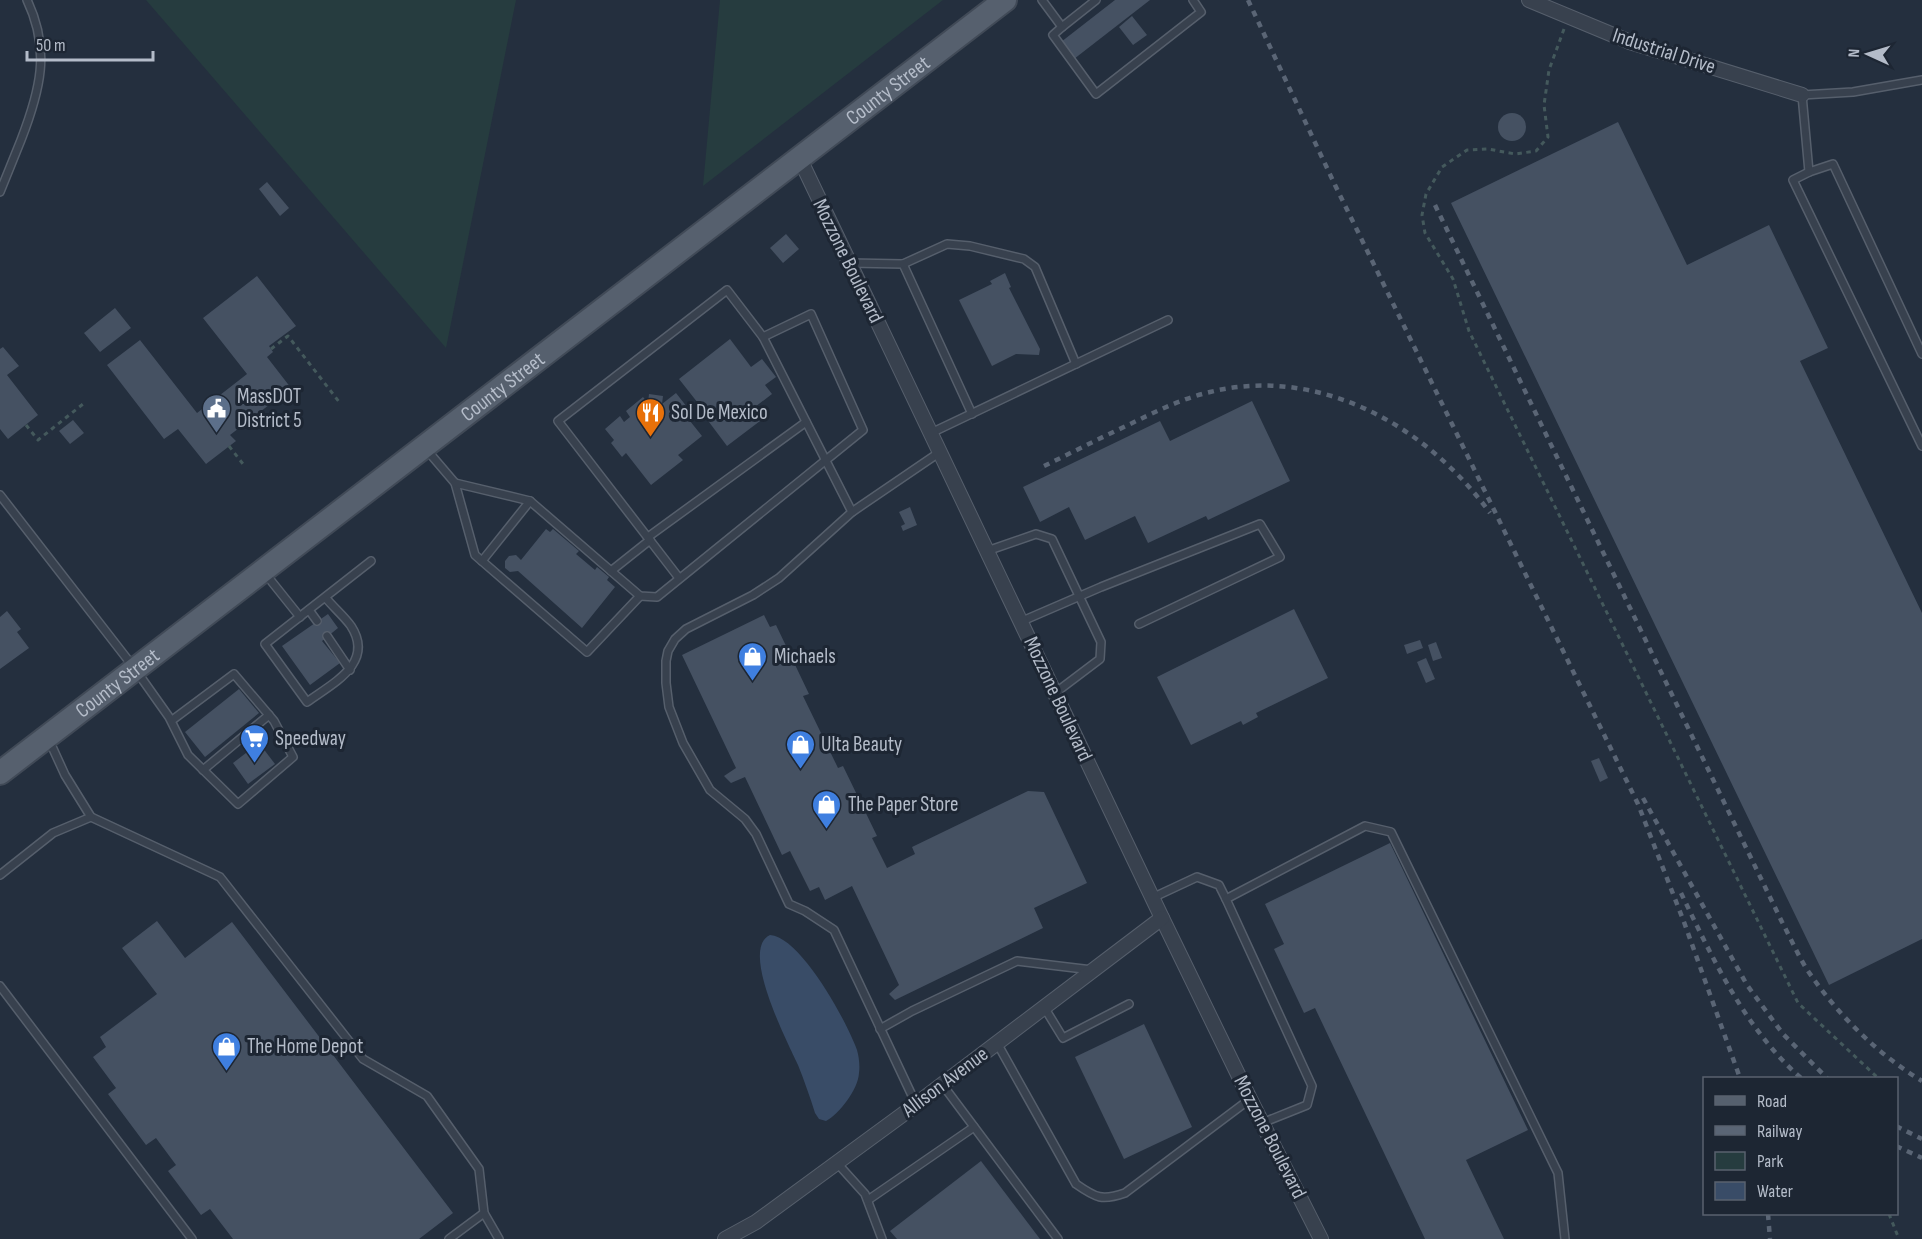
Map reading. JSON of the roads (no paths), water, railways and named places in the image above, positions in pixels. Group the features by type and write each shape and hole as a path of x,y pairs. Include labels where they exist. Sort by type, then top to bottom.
{"main road":[{"name":"County Street","path":"0,773 1005,0"}],"street":[{"name":"Industrial Drive","path":"1529,0 1630,42 1802,95"},
{"name":"Mozzone Boulevard","path":"799,157 1152,898 1321,1239"},
{"name":"Allison Avenue","path":"725,1239 756,1222 837,1163 1162,918"}],"lane":[{"path":"0,192 28,120 39,87 41,73 41,45 27,0"},
{"path":"1042,0 1062,27"},
{"path":"1096,0 1053,35 1096,94 1201,12 1193,0"},
{"path":"1809,172 1802,95 1853,92 1922,80"},
{"path":"1922,354 1833,164 1793,180 1922,446"},
{"path":"850,263 903,264 947,243 1024,259 1035,267 1076,364"},
{"path":"903,264 972,414"},
{"path":"679,579 558,421 727,290 763,337 852,512"},
{"path":"455,483 530,501 640,596 657,597 863,430 811,314 763,337"},
{"path":"931,433 1168,320"},
{"path":"611,571 649,539 806,422"},
{"path":"423,447 455,483 475,555 588,652 640,596"},
{"path":"916,1104 834,930 789,903 756,834 745,819 710,790 683,743 669,707 666,683 668,651 675,639 686,628 753,595 779,578 852,512 940,452"},
{"path":"0,495 135,669 171,721 188,755 238,804 293,758 274,721 234,674 171,721"},
{"path":"482,561 530,501"},
{"path":"1020,621 1260,524 1280,557 1139,624"},
{"path":"987,551 1036,534 1052,539 1080,596 1101,642 1100,659 1054,693"},
{"path":"325,597 350,625 356,636 357,656 350,670 308,702 266,644 325,597 371,561"},
{"path":"263,570 300,617"},
{"path":"309,610 317,621"},
{"path":"327,636 350,670"},
{"path":"203,770 269,715"},
{"path":"48,736 65,775 91,817 220,877 363,1059 427,1096 479,1169 484,1213 499,1239"},
{"path":"0,875 52,833 91,817"},
{"path":"1226,899 1365,826 1391,832 1558,1173 1565,1239"},
{"path":"1152,898 1197,877 1219,885 1226,899 1312,1086 1307,1105 1262,1123"},
{"path":"880,1029 912,1011 1017,961 1093,970"},
{"path":"0,986 192,1239"},
{"path":"1044,1007 1063,1038 1129,1004"},
{"path":"997,1043 1076,1185 1094,1197 1111,1198 1125,1193 1250,1099"},
{"path":"942,1084 1058,1239"},
{"path":"868,1200 974,1127"},
{"path":"837,1163 866,1194 882,1239"},
{"path":"449,1239 484,1213"}],"water":[{"path":"770,935 782,939 809,965 844,1020 857,1050 858,1080 852,1094 842,1107 826,1121 819,1119 815,1113 798,1065 769,997 760,958 762,944"}],"railway":[{"path":"1248,0 1335,185 1638,804 1684,922 1740,1077"},
{"path":"1435,205 1803,962 1830,1001 1858,1031 1889,1058 1922,1081"},
{"path":"1044,466 1177,402 1210,392 1251,386 1291,387 1330,395 1367,410 1402,429 1435,454 1464,482 1490,513"},
{"path":"1643,798 1747,985 1783,1034 1826,1077"},
{"path":"1681,893 1732,992 1763,1038 1800,1077"},
{"path":"1898,1127 1922,1139"},
{"path":"1898,1147 1922,1158"},
{"path":"1768,1215 1770,1239"}],"place":[{"name":"MassDOT District 5","path":"216,434"},
{"name":"Sol De Mexico","path":"650,438"},
{"name":"Michaels","path":"753,682"},
{"name":"Speedway","path":"254,764"},
{"name":"Ulta Beauty","path":"800,770"},
{"name":"The Paper Store","path":"827,830"},
{"name":"The Home Depot","path":"226,1072"}]}
